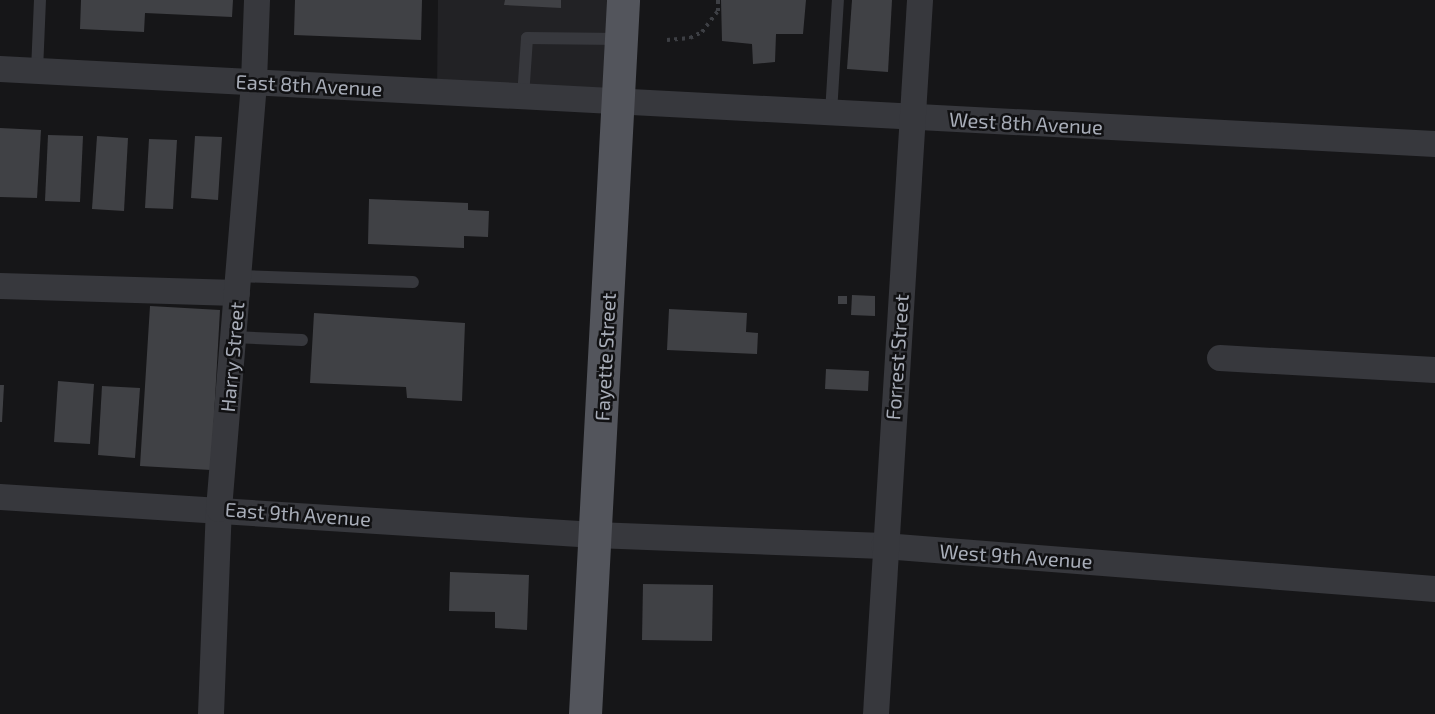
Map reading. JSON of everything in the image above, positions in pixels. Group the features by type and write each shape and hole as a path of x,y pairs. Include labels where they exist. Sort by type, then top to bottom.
{"main road":[{"name":"Fayette Street","path":"585,714 623,0"}],"street":[{"name":"Harry Street","path":"211,714 219,509 254,82 257,0"},
{"name":"Forrest Street","path":"876,714 884,546 920,0"},
{"name":"East 8th Avenue","path":"0,69 618,102"},
{"name":"West 8th Avenue","path":"618,102 1435,144"},
{"path":"0,286 238,284"},
{"path":"1220,358 1435,370"},
{"name":"East 9th Avenue","path":"0,497 219,509 596,535"},
{"name":"West 9th Avenue","path":"596,535 884,546 1435,589"}],"lane":[{"path":"37,71 40,0"},
{"path":"831,113 838,0"},
{"path":"523,97 527,38 621,39"},
{"path":"238,284 414,282"},
{"path":"233,337 302,340"}],"path":[{"path":"667,40 690,38 702,32 718,10 717,0"}],"shaded area":[{"path":"438,0 623,0 618,102 437,92"}],"building":[{"path":"81,0 233,0 232,17 145,13 144,32 80,29"},
{"path":"295,0 422,0 421,40 294,35"},
{"path":"505,0 561,0 561,8 504,5"},
{"path":"721,0 806,0 803,34 776,34 775,62 753,64 752,44 722,41"},
{"path":"852,0 892,0 888,72 847,69"},
{"path":"0,128 41,130 37,198 0,197"},
{"path":"48,135 83,136 80,202 45,201"},
{"path":"97,136 128,138 124,211 92,209"},
{"path":"195,136 222,137 218,200 191,198"},
{"path":"149,139 177,140 173,209 145,208"},
{"path":"369,199 468,203 468,210 489,211 488,237 464,236 464,248 368,244"},
{"path":"852,295 875,296 875,316 851,315"},
{"path":"838,296 847,296 847,304 838,304"},
{"path":"150,306 220,310 211,470 140,466"},
{"path":"669,309 747,313 746,332 758,333 757,354 667,350"},
{"path":"314,313 465,323 462,401 407,398 406,387 310,383"},
{"path":"826,369 869,371 868,391 825,389"},
{"path":"58,381 94,384 90,444 54,442"},
{"path":"0,385 4,385 2,422 0,422"},
{"path":"102,386 140,388 135,458 98,455"},
{"path":"450,572 529,575 527,630 495,628 495,612 449,611"},
{"path":"643,584 713,585 712,641 642,640"}]}
